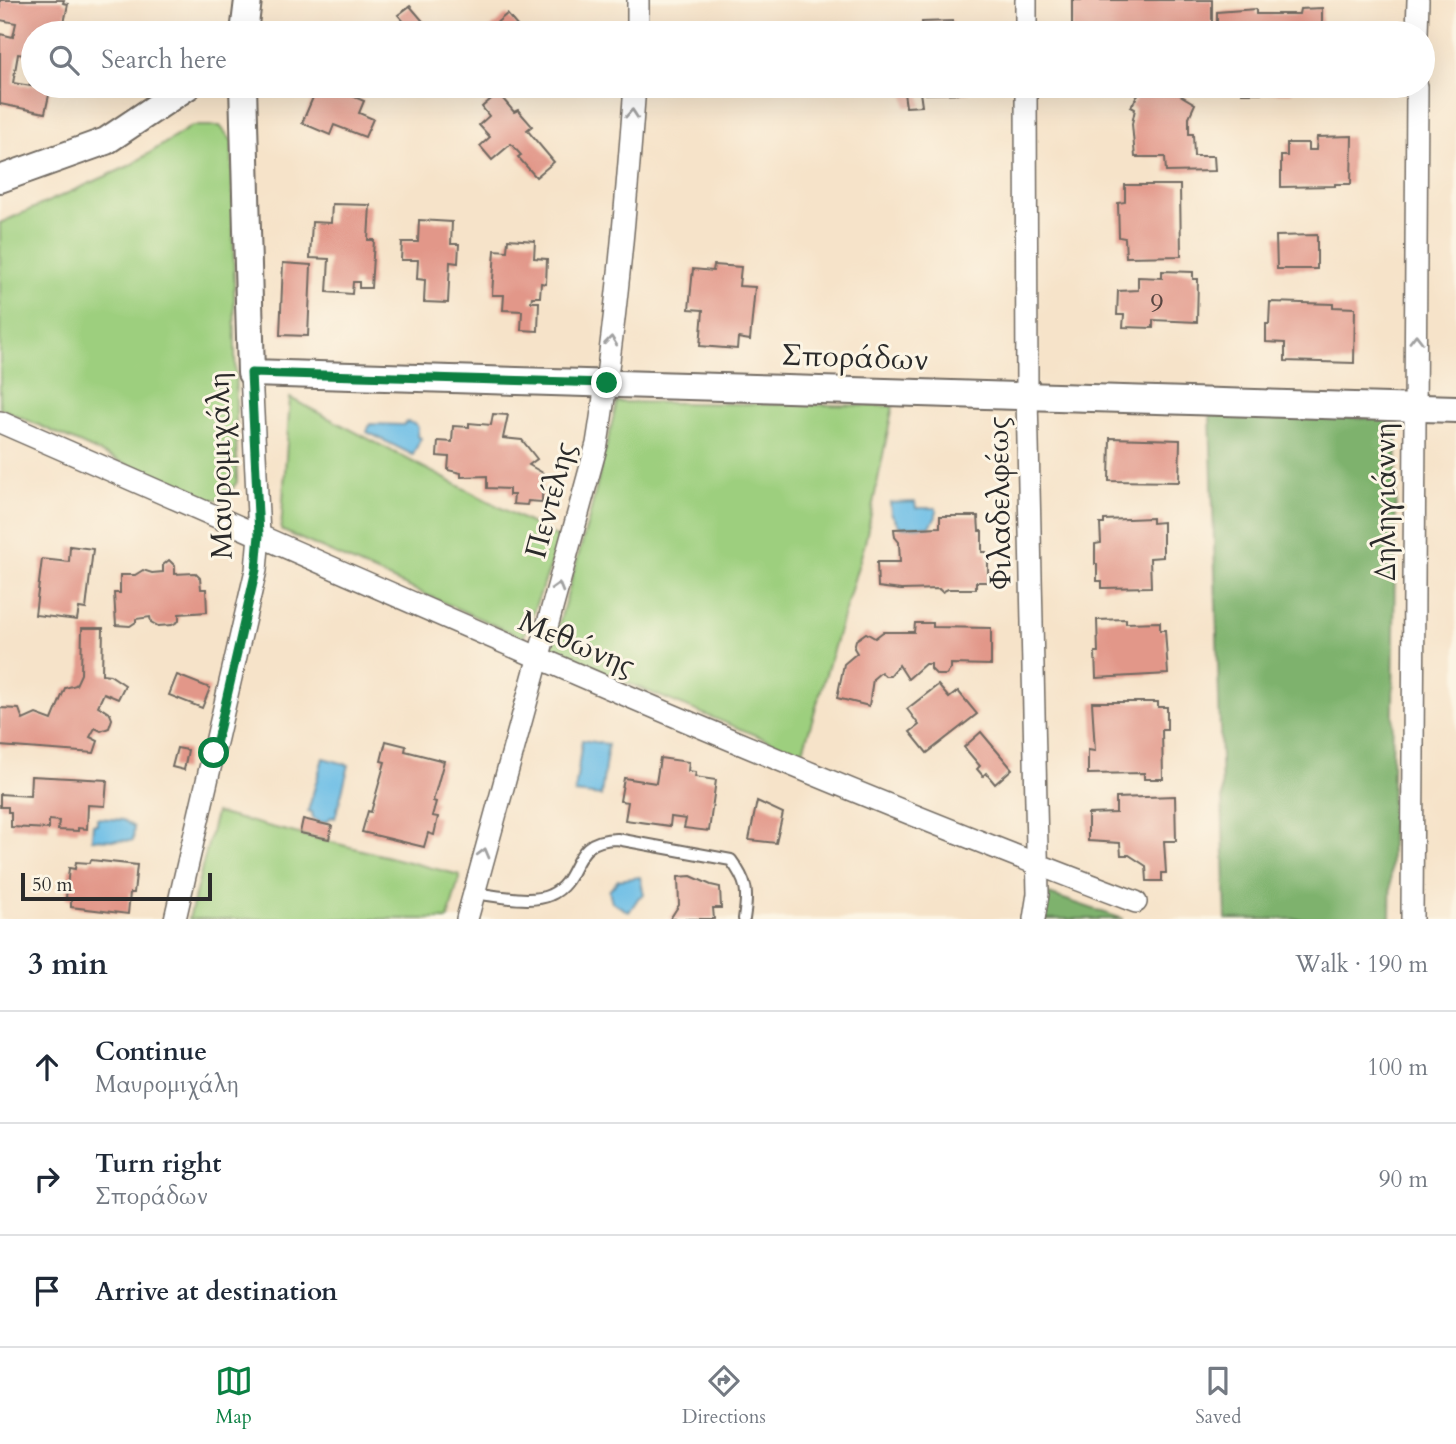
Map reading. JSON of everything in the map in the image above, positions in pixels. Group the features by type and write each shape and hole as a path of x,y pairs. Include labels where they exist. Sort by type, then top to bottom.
{"street":[{"path":"245,21 248,0"},
{"path":"638,0 638,21"},
{"path":"1026,0 1026,21"},
{"path":"1418,0 1418,21"},
{"path":"0,179 106,141 170,98"},
{"name":"Μαυρομιχάλη","path":"175,919 248,614 259,535 251,373 243,98"},
{"name":"Πεντέλης","path":"467,919 597,444 607,383 625,216 634,98"},
{"name":"Φιλαδελφέως","path":"1026,98 1027,396 1038,865 1038,894 1034,919"},
{"name":"Δηληγιάννη","path":"1412,919 1417,98"},
{"name":"Σποράδων","path":"251,373 1456,409"},
{"name":"Μεθώνης","path":"0,422 776,761 1136,902"}],"lane":[{"path":"473,893 534,899 548,896 561,889 591,844 601,839 617,839 731,860 743,876 748,895 744,919"}],"green space":[{"path":"192,126 220,126 232,141 237,482 225,499 207,500 0,408 0,223 129,166"},
{"path":"290,398 561,539 523,638 281,530"},
{"path":"617,402 893,406 865,543 802,754 551,652 589,518"},
{"path":"1210,414 1397,419 1390,919 1226,919"},
{"path":"216,813 460,875 448,919 189,919"},
{"path":"1049,894 1123,919 1044,919"}],"water":[{"path":"407,422 416,424 417,436 421,438 413,455 367,432 370,424 403,425"},
{"path":"915,502 916,508 936,508 936,517 930,526 900,527 891,513 890,503"},
{"path":"582,740 608,744 601,796 575,793"},
{"path":"323,758 349,765 335,818 319,822 313,818 312,812 308,811"},
{"path":"97,818 123,820 134,827 133,841 92,839 93,824 97,824"},
{"path":"640,877 644,895 639,897 629,912 612,902 609,891 618,880"}],"building":[{"path":"0,0 64,0 63,3 68,4 64,21 21,21 21,54 18,54 13,83 21,84 21,98 48,98 45,113 0,104 0,34 13,37 16,23 0,20"},
{"path":"1072,0 1212,0 1212,21 1072,21"},
{"path":"410,6 423,21 403,21 398,15"},
{"path":"1322,8 1322,21 1217,21 1217,12 1256,9 1256,14 1299,14 1300,9"},
{"path":"507,14 513,21 499,21"},
{"path":"313,98 357,98 364,101 359,113 373,119 365,137 334,125 330,135 302,123"},
{"path":"492,98 502,98 514,112 518,110 532,126 527,130 554,162 536,177 518,157 521,155 511,144 492,160 480,146 490,137 479,125 489,116 482,107"},
{"path":"905,98 921,98 922,106 906,107"},
{"path":"1136,98 1185,98 1195,104 1189,117 1189,134 1193,134 1194,156 1214,156 1215,171 1166,172 1165,157 1135,157 1132,124 1135,109 1131,107"},
{"path":"1352,136 1351,184 1281,187 1281,156 1287,156 1287,143 1308,143 1308,150 1316,150 1317,137"},
{"path":"1125,185 1180,185 1181,256 1126,257 1125,238 1119,237 1118,203 1125,202"},
{"path":"332,204 370,205 368,240 374,240 371,288 359,288 359,282 353,282 352,294 327,292 329,259 310,258 312,222 331,223"},
{"path":"419,220 452,222 451,244 459,244 458,263 450,262 448,303 424,302 425,280 417,279 418,260 401,260 402,242 418,242"},
{"path":"1317,235 1317,269 1277,269 1276,236"},
{"path":"508,239 535,241 534,258 547,259 546,284 541,283 540,297 532,297 531,302 539,302 538,331 521,330 522,311 503,310 504,295 492,295 495,250 507,251"},
{"path":"283,263 311,265 308,336 280,335"},
{"path":"714,265 741,267 739,286 755,287 750,340 738,338 737,349 700,346 703,310 689,309 693,269 713,271"},
{"path":"1162,271 1193,272 1193,279 1198,279 1197,322 1153,320 1153,328 1123,327 1124,315 1117,315 1118,291 1138,290 1138,277 1162,278"},
{"path":"1270,302 1333,304 1333,307 1355,308 1354,363 1285,361 1285,343 1266,342"},
{"path":"493,414 508,415 503,438 522,440 537,459 529,465 543,473 542,502 513,504 514,495 509,495 509,489 487,488 487,476 461,477 461,473 448,470 449,457 437,456 438,441 452,442 453,426 469,427 469,423 491,425"},
{"path":"1110,438 1180,440 1179,482 1109,481"},
{"path":"940,516 978,516 979,531 982,531 982,552 986,552 988,562 988,582 976,582 976,589 948,589 942,592 939,589 901,590 878,587 877,562 900,562 899,542 894,529 940,527"},
{"path":"1152,518 1152,523 1163,522 1163,557 1150,558 1151,587 1102,588 1102,581 1097,581 1095,564 1095,544 1101,543 1100,524 1104,524 1104,520"},
{"path":"70,546 93,549 86,609 79,608 77,620 35,615 42,559 69,562"},
{"path":"169,560 175,566 175,574 195,573 200,578 201,589 206,589 207,612 179,614 179,621 172,625 158,626 151,622 150,617 136,619 130,626 116,625 114,593 120,593 120,575 135,575 143,570 163,572 163,565"},
{"path":"1126,619 1126,623 1160,622 1160,630 1165,630 1168,674 1096,678 1097,620"},
{"path":"915,623 933,623 933,627 991,628 991,665 951,664 946,675 937,675 931,669 931,664 925,664 908,679 899,665 890,676 881,672 873,679 869,706 837,698 844,664 857,653 854,648 856,640 866,633 875,638 883,632 914,632"},
{"path":"82,628 103,628 102,674 110,675 125,685 118,699 104,693 98,706 110,714 112,719 109,728 101,731 95,728 90,737 98,741 94,753 0,746 0,708 19,709 23,720 36,714 52,720 65,688 76,685 81,674"},
{"path":"177,675 210,688 202,708 169,695"},
{"path":"938,685 949,698 958,691 977,714 927,753 910,732 919,725 907,709"},
{"path":"1092,702 1158,702 1158,707 1167,707 1167,730 1162,730 1163,779 1144,779 1144,773 1088,774 1088,750 1095,751"},
{"path":"981,732 1012,769 995,784 986,773 983,776 977,769 980,766 964,747"},
{"path":"386,741 406,746 405,751 444,761 433,801 436,802 432,816 438,817 434,835 428,833 424,847 362,832 368,811 371,812 385,762 381,761"},
{"path":"177,748 188,750 184,770 172,767"},
{"path":"660,758 689,762 688,771 696,772 695,777 716,780 709,831 684,828 686,819 671,817 670,826 625,820 628,802 620,801 624,778 656,783"},
{"path":"31,776 107,780 105,806 88,805 87,829 58,830 59,821 49,820 49,829 11,827 11,812 8,812 8,807 0,807 0,794 30,796"},
{"path":"1175,796 1176,841 1164,841 1166,873 1162,873 1162,881 1147,881 1146,866 1129,855 1121,855 1120,843 1088,841 1088,814 1116,813 1116,798"},
{"path":"757,801 783,813 776,843 749,840"},
{"path":"303,819 332,826 329,839 300,833"},
{"path":"91,860 137,865 134,893 130,893 128,914 71,907 71,899 66,898 69,868 75,869 76,862 90,863"},
{"path":"691,876 720,887 721,908 713,908 714,919 670,919 679,905 678,877"}],"route":[{"path":"214,753 256,570 259,535 251,373 607,383"}]}
